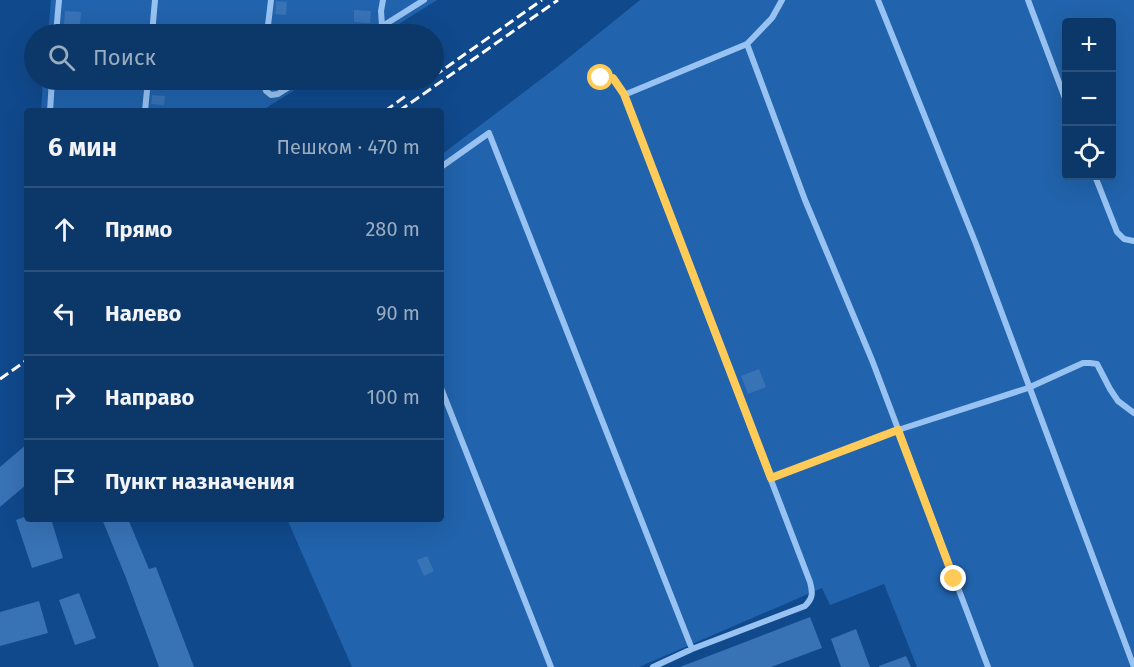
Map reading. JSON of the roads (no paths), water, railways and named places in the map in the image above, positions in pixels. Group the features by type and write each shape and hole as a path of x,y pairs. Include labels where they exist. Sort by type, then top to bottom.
{"street":[{"path":"57,24 59,0"},
{"path":"153,24 155,0"},
{"path":"268,24 271,0"},
{"path":"382,24 383,0"},
{"path":"385,24 424,0"},
{"path":"624,94 747,44 772,18 782,0"},
{"path":"878,0 976,244 1134,667"},
{"path":"1028,0 1062,90"},
{"path":"747,44 805,200 872,360 988,667"},
{"path":"601,78 613,78 624,94 813,592 811,600 805,606 652,667"},
{"path":"50,108 51,90"},
{"path":"145,108 147,90"},
{"path":"266,90 271,95 284,90"},
{"path":"444,164 489,134 692,650"},
{"path":"1097,180 1117,232 1124,239 1134,241"},
{"path":"771,478 898,430 1028,388 1083,363 1097,364 1118,401 1134,413"},
{"path":"444,396 551,667"}],"railway":[{"path":"444,69 542,0"},
{"path":"444,80 558,0"},
{"path":"403,108 429,90"},
{"path":"389,108 407,95"},
{"path":"0,379 24,362"}]}
